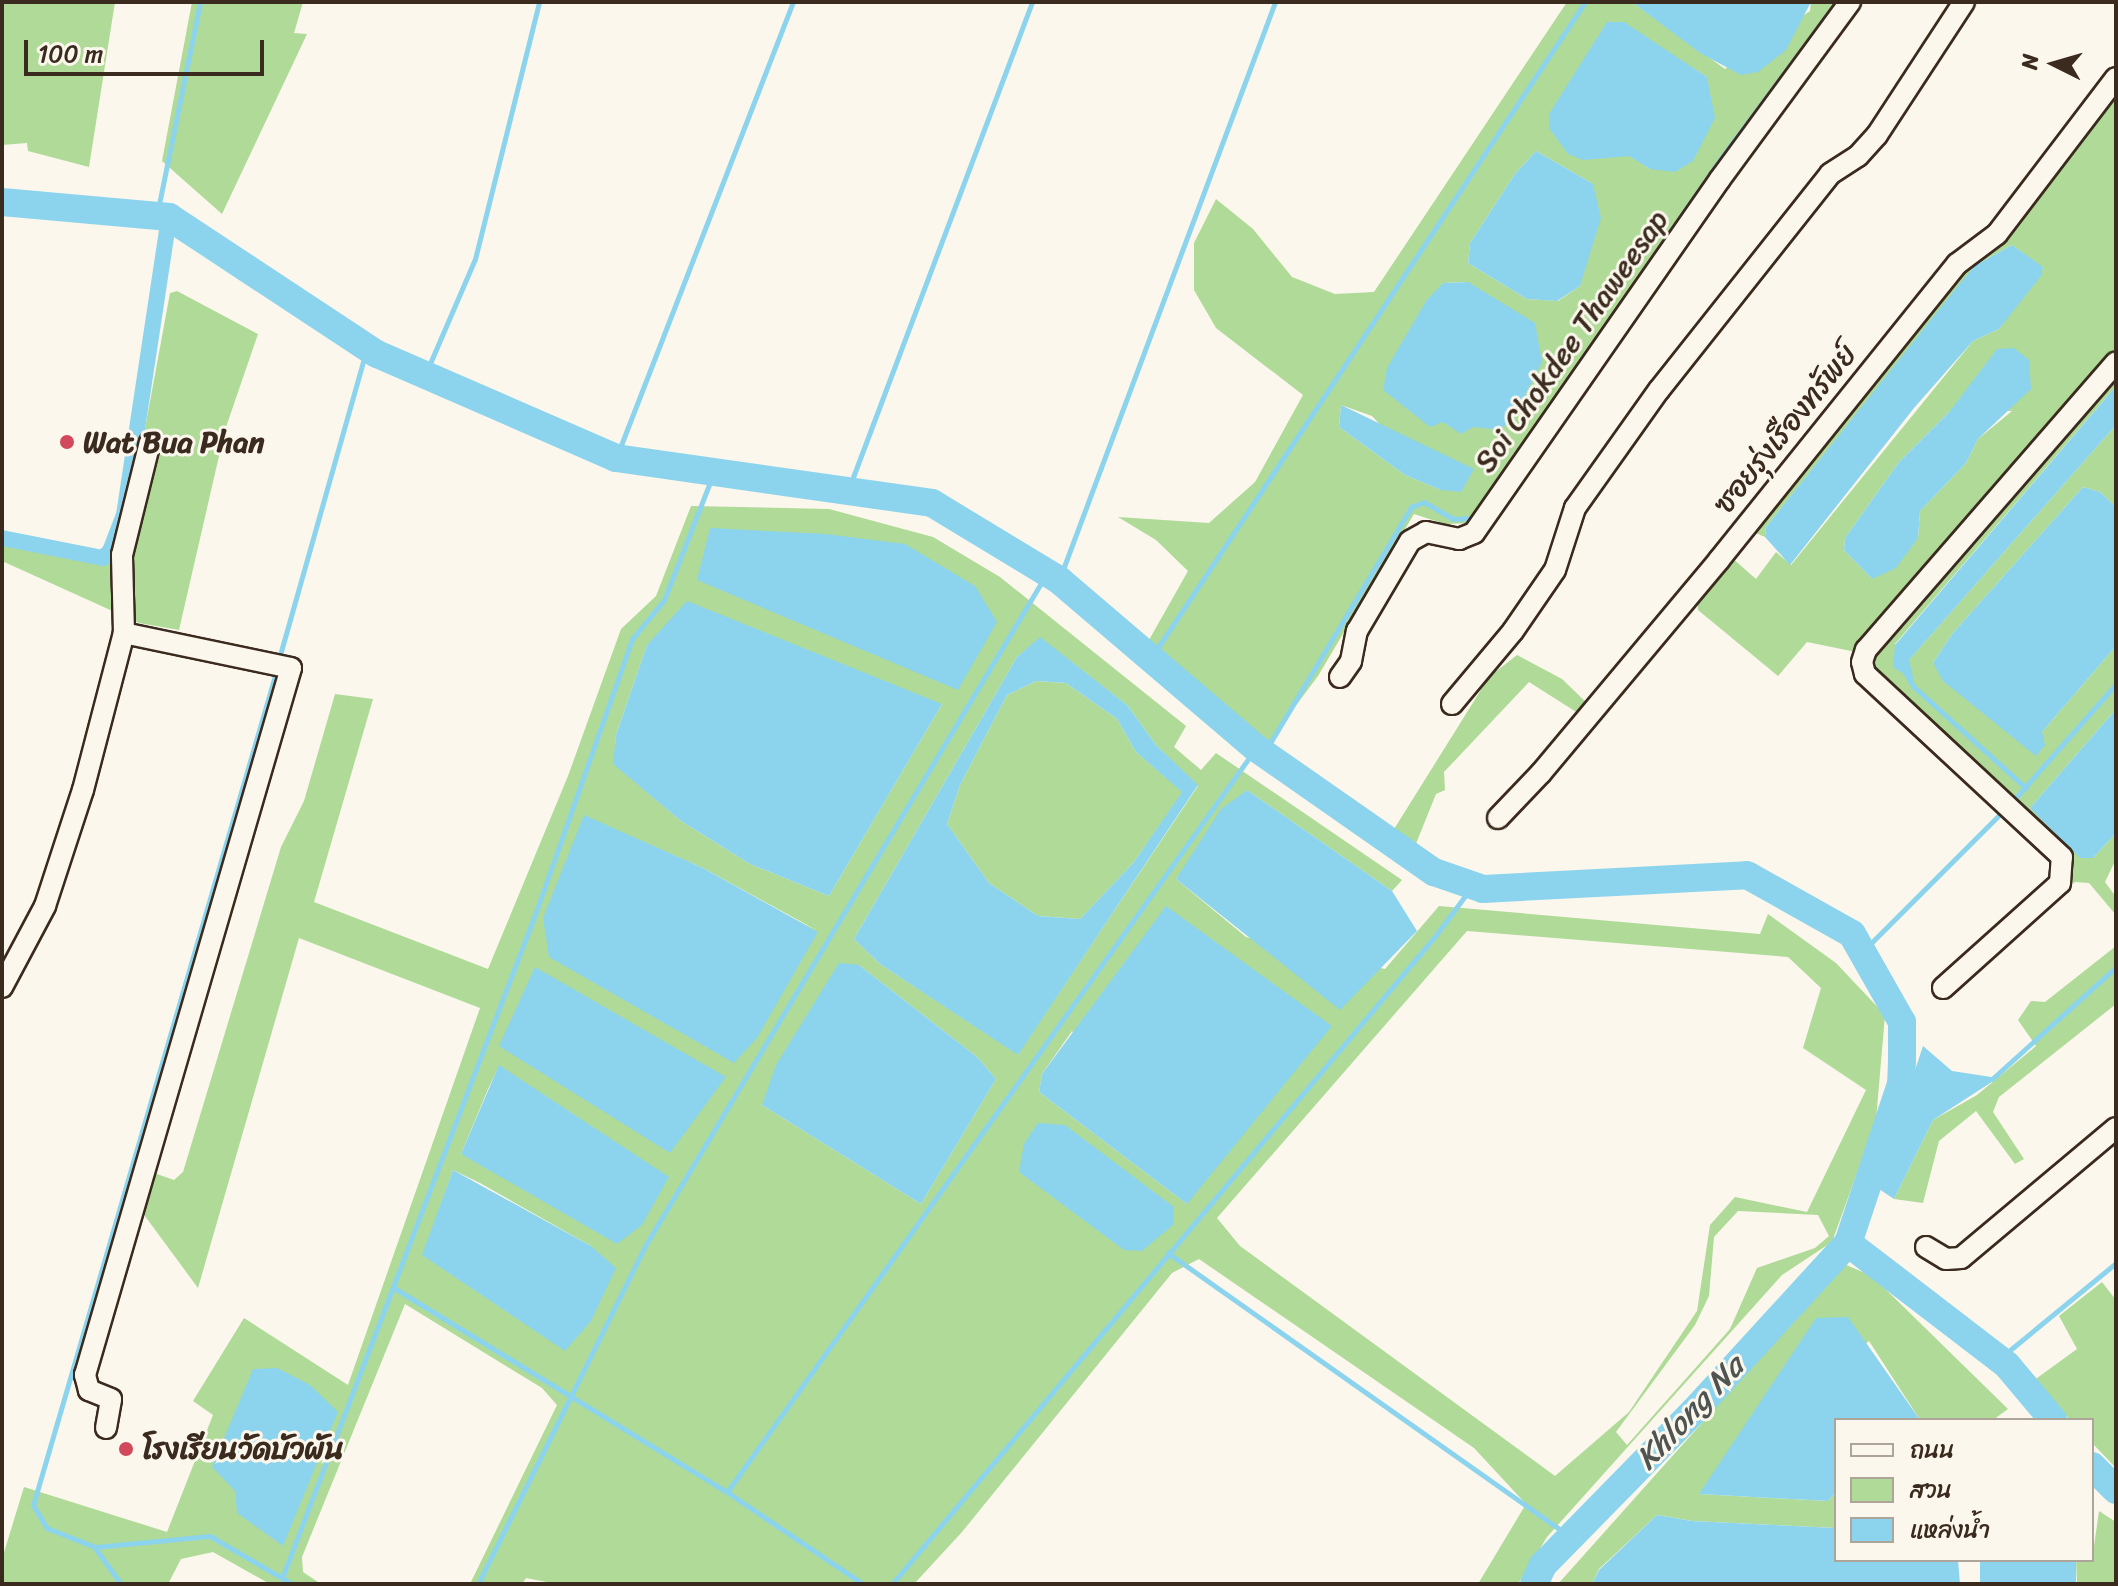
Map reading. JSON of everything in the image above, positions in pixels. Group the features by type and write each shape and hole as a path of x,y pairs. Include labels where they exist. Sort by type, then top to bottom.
{"street":[{"name":"Soi Chokdee Thaweesap","path":"1340,677 1351,661 1357,631 1410,541 1426,532 1459,539 1474,533 1720,179 1850,2"},
{"path":"1452,704 1513,631 1555,570 1575,508 1659,390 1830,174 1858,156 1877,135 1964,2"},
{"name":"ซอยรุ่งเรืองทรัพย์","path":"1498,818 1541,773 1719,560 1957,264 1997,234 2116,78"},
{"path":"1943,988 2060,883 2062,857 1865,674 1862,662 1866,650 2116,362"},
{"path":"2,987 58,875 124,633 122,555 150,442"},
{"path":"106,1428 111,1399 89,1390 85,1375 291,668 124,633"},
{"path":"1926,1247 1946,1259 1961,1258 2116,1128"}],"green space":[{"path":"2,2 115,2 89,167 28,151 27,143 2,145"},
{"path":"192,2 303,2 294,33 307,34 222,214 162,161"},
{"path":"1567,2 1632,2 1725,69 1810,11 1811,2 1845,2 1474,523 1445,524 1414,514 1318,676 1264,748 1149,640 1188,571 1156,540 1118,517 1209,523 1255,482 1303,395 1216,328 1194,290 1194,243 1216,199 1253,229 1292,277 1335,294 1374,292","holes":["1671,54 1707,77 1650,169 1630,156 1605,155","1536,151 1593,184 1580,286 1558,301 1527,299 1468,263 1470,243 1515,174","1468,282 1461,434 1387,369 1443,283","1341,405 1372,416 1441,490 1405,475 1339,427"]},
{"path":"2112,97 2116,99 2116,351 1856,652 1807,642 1778,676 1698,610 1697,592 1731,557 1756,579 1776,552 1791,565 1973,341 1999,329 2043,268 2012,245 1976,265 1766,527 1765,537 1751,531 1772,497","holes":["1950,411 2012,411 1978,439 1966,463 1920,511 1918,538 1872,579 1844,550 1845,538 1899,462"]},
{"path":"177,291 258,334 225,430 179,630 139,623 2,561 2,545 105,565 103,550 117,542 139,461 170,293"},
{"path":"2116,367 2116,386 1895,644 1908,661 2116,425 2116,507 2100,492 2083,487 1952,634 1933,663 2042,732 2116,646 2116,709 2030,808 2093,858 2116,833 2116,859 2105,882 2116,897 2116,915 2089,883 2075,882 2002,947 2053,877 2051,861 1873,670 1870,657"},
{"path":"691,506 829,509 933,537 1000,577 1186,726 1174,747 1201,770 1216,753 1402,880 1392,891 1247,790 1176,879 1246,937 1385,969 1439,906 1760,934 1768,914 1836,963 1885,1015 1876,1120 1832,1242 1782,1275 1547,1537 1518,1584 1478,1584 1526,1504 1474,1448 1199,1259 1172,1273 962,1532 914,1584 557,1584 526,1578 522,1584 470,1584 557,1405 542,1388 405,1304 302,1557 303,1572 321,1584 270,1584 213,1552 181,1559 168,1584 2,1584 2,1559 24,1487 167,1532 213,1415 193,1401 244,1318 348,1385 480,1008 299,938 198,1288 142,1212 154,1173 174,1180 183,1172 281,847 304,801 335,694 373,699 314,902 488,969 568,776 621,629 656,596","holes":["1040,638 1127,705 1156,745 1198,786 1018,1054 880,964 854,939 1017,657","647,645 942,704 829,896 750,864 681,821 614,764 616,735","584,816 703,868 818,931","1467,931 1788,957 1821,988 1803,1048 1866,1090 1807,1212 1735,1197 1710,1225 1697,1311 1629,1412 1555,1476 1240,1246 1217,1218","859,965 977,1057 996,1079 921,1204 762,1105","1072,1031 1187,1204 1039,1092 1042,1074","499,1066 579,1118 461,1154","453,1170 591,1246 423,1255","1738,1211 1818,1215 1829,1236 1815,1248 1757,1268 1730,1329 1627,1445 1616,1432 1695,1325 1709,1296 1714,1237"]},
{"path":"1517,655 1562,679 1590,706 1581,715 1529,682 1444,772 1445,790 1436,794 1413,851 1391,834 1489,677"},
{"path":"1036,681 1066,683 1117,719 1136,752 1183,792 1134,862 1080,919 1038,916 989,883 947,824 960,785 1007,695"},
{"path":"2116,946 2116,1004 1999,1097 1993,1112 2024,1159 2015,1164 1976,1111 1939,1141 1923,1203 1894,1199 1933,1120 1977,1095 2036,1046 2018,1020 2031,1001 2045,1002"},
{"path":"1844,1264 1872,1276 2008,1409 1996,1418 1919,1418 1869,1341 1699,1494 1828,1501 1834,1494 1834,1528 1692,1521 1657,1515 1599,1569 1592,1584 1558,1584"},
{"path":"2102,1282 2116,1300 2116,1468 2094,1445 2094,1418 2068,1418 2033,1381 2077,1349 2059,1316"},
{"path":"2099,1511 2116,1522 2116,1584 2077,1584 2076,1562 2094,1562"}],"water":[{"path":"1632,2 1811,2 1786,50 1758,72 1741,75 1700,53"},
{"path":"1607,22 1624,22 1707,77 1715,118 1693,161 1675,172 1650,169 1629,156 1583,160 1568,154 1549,128 1549,114"},
{"path":"1536,151 1593,184 1601,218 1580,286 1557,301 1527,299 1468,263 1470,243 1515,174"},
{"path":"2012,245 2043,267 2041,276 1999,329 1973,341 1914,408 1790,565 1765,537 1766,527 1961,282 1976,265"},
{"path":"1468,282 1535,323 1542,362 1516,413 1501,430 1473,427 1461,434 1443,422 1430,427 1383,390 1387,368 1426,301 1443,283"},
{"path":"2014,348 2029,360 2031,389 1978,439 1966,463 1920,511 1918,538 1896,568 1872,579 1844,550 1845,538 1899,462 1950,411 1997,349"},
{"path":"2116,386 2116,425 1909,660 1914,681 1893,667 1895,645"},
{"path":"1341,405 1474,469 1461,492 1441,490 1405,475 1339,427"},
{"path":"2083,487 2100,492 2116,507 2116,646 2042,732 2045,745 2036,756 1943,681 1933,663 1952,634"},
{"path":"710,528 825,534 905,544 975,586 997,622 958,690 697,580"},
{"path":"687,601 942,704 829,896 750,864 681,821 613,764 616,735 647,645"},
{"path":"1040,637 1127,705 1156,745 1198,785 1018,1055 880,964 854,939 1017,657","holes":["1036,681 1066,683 1117,719 1136,752 1182,792 1134,862 1080,919 1038,916 989,883 947,824 960,785 1007,695"]},
{"path":"2116,709 2116,833 2093,858 2080,858 2030,808"},
{"path":"1247,790 1392,891 1417,931 1340,1010 1176,879 1221,809"},
{"path":"584,815 703,868 818,932 757,1038 734,1063 549,957 543,918"},
{"path":"1166,906 1332,1026 1187,1204 1039,1092 1042,1074"},
{"path":"839,963 859,965 977,1057 996,1079 921,1204 762,1105 776,1065"},
{"path":"535,967 726,1077 670,1153 499,1046"},
{"path":"1923,1046 1952,1071 1998,1078 1933,1120 1894,1199 1876,1187"},
{"path":"499,1065 669,1177 642,1225 617,1244 461,1154"},
{"path":"1038,1123 1065,1125 1174,1207 1173,1225 1142,1251 1124,1250 1019,1172 1024,1144"},
{"path":"453,1170 591,1246 616,1268 591,1321 565,1351 422,1255"},
{"path":"1848,1317 1919,1418 1834,1418 1834,1494 1828,1501 1699,1494 1816,1318"},
{"path":"277,1368 310,1385 338,1412 283,1546 237,1513 235,1491 212,1467 253,1369"},
{"path":"1657,1515 1692,1521 1834,1528 1834,1562 1958,1562 1960,1584 1592,1584 1599,1570"},
{"path":"1980,1562 2076,1562 2076,1584 1980,1584"}],"waterway":[{"path":"157,214 200,2"},
{"path":"425,375 475,259 539,2"},
{"path":"616,458 793,2"},
{"path":"847,493 1032,2"},
{"path":"1059,580 1275,2"},
{"path":"1151,658 1585,2"},
{"path":"1567,382 1721,158 1837,2"},
{"name":"Khlong Na","path":"2,202 169,217 377,354 616,458 932,503 1059,580 1256,748 1434,872 1483,889 1747,875 1852,934 1902,1022 1902,1060 1901,1084 1848,1243 1694,1411 1543,1565 1534,1584"},
{"path":"2,538 103,558 110,551 124,515 169,217"},
{"path":"278,662 367,347"},
{"path":"282,1578 537,909 632,639 664,600 713,474"},
{"path":"1264,753 1411,507 1424,502 1454,519 1471,518 1484,502"},
{"path":"478,1584 645,1246 1047,573"},
{"path":"276,672 33,1505 47,1528 95,1547 210,1536 292,1584"},
{"path":"1905,672 1913,686 2026,788"},
{"path":"2011,803 2116,684"},
{"path":"727,1492 1256,748"},
{"path":"1865,949 2004,810"},
{"path":"892,1584 1436,935 1473,885"},
{"path":"1992,1079 2116,967"},
{"path":"1901,1084 1914,1086"},
{"path":"1848,1243 2007,1365 2051,1418"},
{"path":"1168,1253 1570,1537"},
{"path":"1999,1359 2116,1263"},
{"path":"394,1288 727,1492 863,1584"},
{"path":"2094,1468 2116,1490"},
{"path":"95,1548 121,1584"}],"place":[{"name":"Wat Bua Phan","path":"67,442"},
{"name":"โรงเรียนวัดบัวผัน","path":"126,1449"}]}
